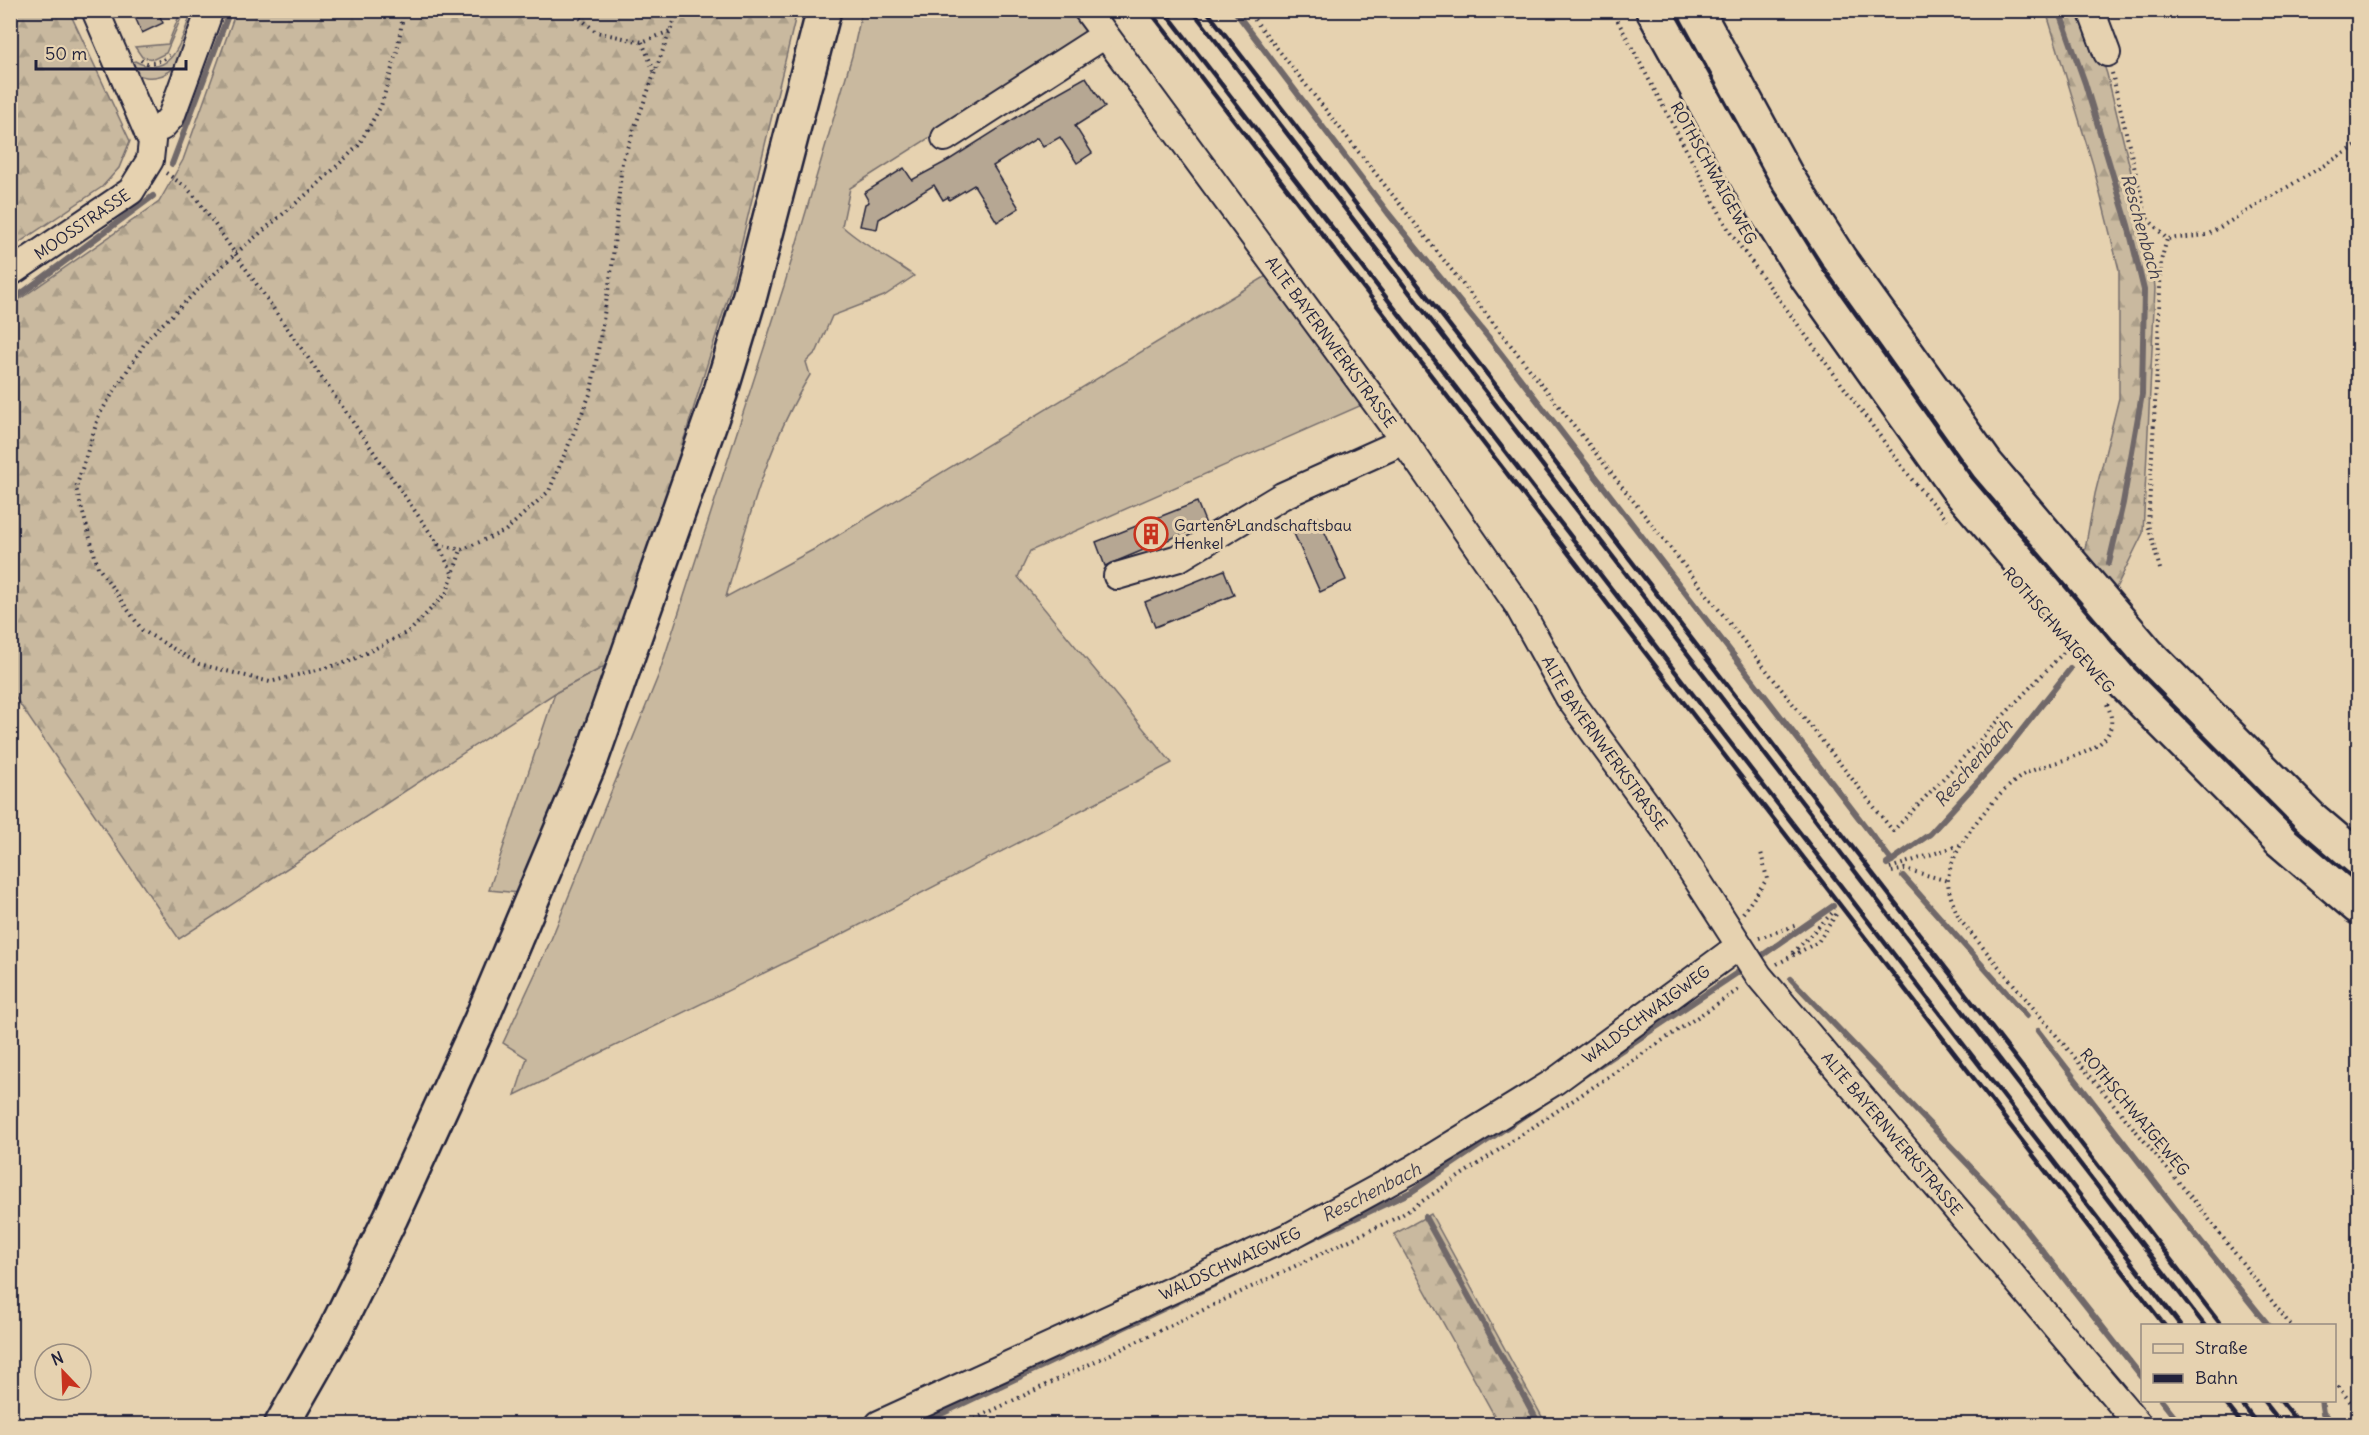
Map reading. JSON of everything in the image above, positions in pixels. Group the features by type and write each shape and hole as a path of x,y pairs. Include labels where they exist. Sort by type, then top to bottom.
{"highway":[{"path":"282,1425 335,1331 391,1217 481,1020 592,757 720,394 750,295 824,10"},
{"path":"1653,10 1757,197 1808,279 1957,488 2120,679 2281,841 2358,907"},
{"path":"1696,10 1728,73 1793,186 1839,258 1987,465 2148,654 2310,817 2358,858"}],"street":[{"path":"95,10 152,141 150,160"},
{"path":"148,133 162,127 171,117 210,10"},
{"name":"ALTE BAYERNWERKSTRASSE","path":"1087,10 1404,441 1517,604 1569,698 1666,831 1743,952 2139,1425"},
{"path":"2091,10 2107,52"},
{"path":"945,138 1105,35"},
{"name":"MOOSSTRASSE","path":"10,273 131,190 150,160"},
{"path":"1117,576 1179,558 1282,496 1404,441"},
{"name":"WALDSCHWAIGWEG","path":"879,1425 1292,1235 1401,1175 1554,1082 1743,952"}],"path":[{"path":"404,10 397,51 381,106 358,146 313,189 235,254 148,338 99,415 76,488 98,567 142,630 199,664 270,682 348,662 410,631 447,592 461,550"},
{"path":"571,10 596,32 642,42 669,31"},
{"path":"438,544 461,550 505,531 549,491 591,392 612,267 622,162 669,31 680,10"},
{"path":"1247,10 1893,831 2064,652"},
{"name":"ROTHSCHWAIGEWEG","path":"1612,10 1731,234 1913,481 1950,524"},
{"path":"642,42 655,72"},
{"path":"135,55 144,63 152,63 163,60 174,47"},
{"path":"2107,52 2146,217 2167,239"},
{"path":"2167,239 2207,235 2358,146"},
{"path":"150,160 186,187 235,254 438,544 453,575"},
{"path":"2160,569 2148,525 2161,261 2167,239"},
{"name":"ROTHSCHWAIGEWEG","path":"2056,644 2071,659"},
{"name":"ROTHSCHWAIGEWEG","path":"2103,698 2109,706 2111,719 2109,733 2098,744 2088,753 2026,774 1999,794 1976,822 1956,857 1948,881 1954,906 1960,920 2202,1209 2289,1324"},
{"path":"1948,881 1905,869 1891,870 1964,844"},
{"path":"1743,952 1767,879 1761,852"},
{"path":"1836,911 1818,942 1790,955 1836,911"},
{"path":"1743,952 1797,925"},
{"path":"2336,1384 2358,1411"}],"green space":[{"path":"11,10 69,11 130,141 119,168 102,187 11,248"},
{"path":"181,11 184,11 166,53 154,59 142,57 135,47 168,44"},
{"path":"192,11 203,11 184,55 177,65 158,76 137,75 128,64 135,61 148,66 159,66 174,54"},
{"path":"236,11 797,11 731,287 672,478 609,664 555,693 179,939 11,691 10,306 159,202 183,160"},
{"path":"862,11 1073,11 1091,35 850,188 842,226 859,240 914,276 884,296 832,316 817,351 806,362 810,375 782,428 760,483 726,597 822,545 1268,275 1362,405 1030,551 1018,577 1172,763 827,942 515,1095 527,1058 503,1043 550,942 659,674 784,286 852,56"},
{"path":"2046,11 2086,11 2107,74 2152,258 2155,288 2143,533 2113,594 2083,560 2095,494 2119,398 2119,270 2093,165"},
{"path":"609,664 519,893 489,890 555,693"},
{"path":"1431,1214 1546,1424 1499,1424 1394,1234"}],"building":[{"path":"132,10 157,10 163,23 142,33"},
{"path":"1086,77 1105,107 1075,126 1092,153 1077,163 1060,137 1043,147 1037,138 993,166 1019,208 997,222 974,185 949,200 948,197 943,200 934,185 879,219 877,229 860,226 865,204 869,202 864,193 904,168 912,180"},
{"name":"Garten&Landschaftsbau Henkel","path":"1197,502 1206,524 1105,566 1096,542"},
{"path":"1318,517 1346,580 1320,592 1292,529"},
{"path":"1224,570 1234,595 1155,627 1145,602"}],"waterway":[{"path":"172,164 230,10"},
{"path":"1234,10 1388,213 1489,338 1892,861"},
{"name":"Reschenbach","path":"2059,10 2085,83 2128,225 2144,290 2142,394 2123,503 2109,563"},
{"path":"10,302 153,196"},
{"name":"Reschenbach","path":"1887,864 1930,834 2003,754 2070,669"},
{"path":"1903,876 2027,1016"},
{"name":"Reschenbach","path":"1757,959 1833,906"},
{"name":"Reschenbach","path":"1583,1076 1746,967"},
{"path":"1791,979 2004,1202 2141,1376"},
{"path":"2038,1031 2267,1324"},
{"name":"Reschenbach","path":"1302,1243 1411,1192 1537,1107"},
{"path":"1425,1217 1539,1424"},
{"name":"Reschenbach","path":"920,1424 1247,1269"},
{"path":"2163,1402 2180,1424"},
{"path":"2321,1402 2323,1413 2334,1424"}],"railway":[{"path":"1149,10 2163,1324"},
{"path":"1164,10 2179,1324"},
{"path":"1192,10 2203,1324"},
{"path":"1206,10 2220,1324"},
{"path":"2225,1402 2242,1424"},
{"path":"2240,1402 2257,1424"},
{"path":"2265,1402 2282,1424"},
{"path":"2282,1402 2299,1424"}],"place":[{"name":"Garten&Landschaftsbau Henkel","path":"1151,534"}]}
